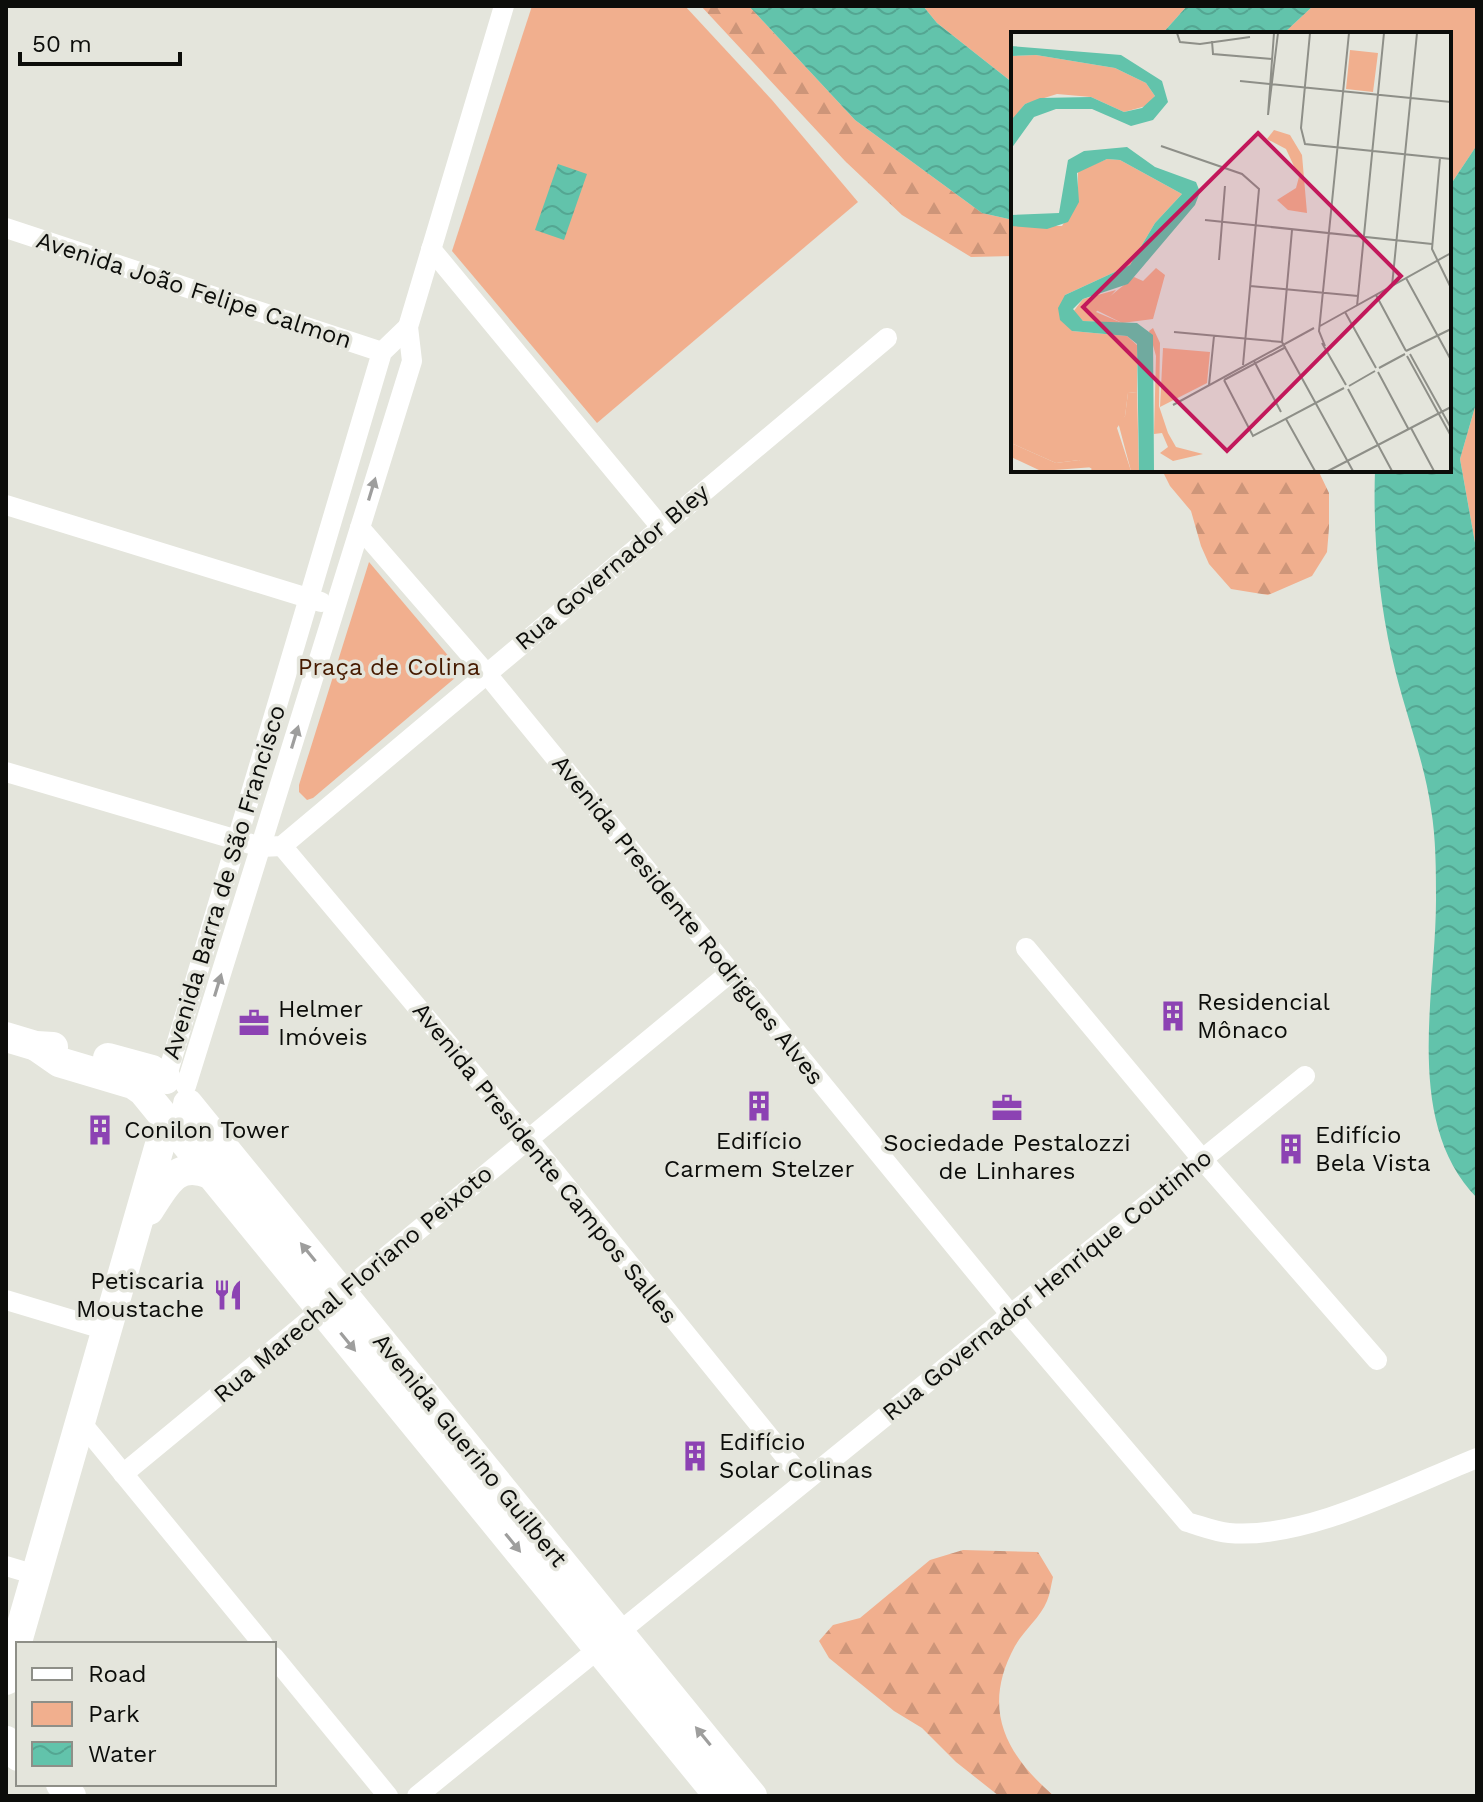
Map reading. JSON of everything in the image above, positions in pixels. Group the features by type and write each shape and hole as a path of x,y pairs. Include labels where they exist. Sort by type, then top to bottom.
{"main road":[{"path":"6,1037 36,1046 59,1062 173,1099"},
{"name":"Avenida Guerino Guilbert","path":"173,1099 210,1174 332,1301"},
{"name":"Avenida Guerino Guilbert","path":"173,1099 332,1301 609,1641 752,1796"},
{"name":"Avenida Barra de São Francisco","path":"17,1642 173,1099"},
{"path":"135,1232 167,1182 180,1171 196,1168 210,1174"},
{"name":"Avenida Guerino Guilbert","path":"609,1641 719,1796"},
{"name":"Avenida Barra de São Francisco","path":"6,1680 16,1645"}],"street":[{"name":"Avenida Barra de São Francisco","path":"173,1099 261,847 412,361 408,327 504,6"},
{"name":"Avenida João Felipe Calmon","path":"6,228 382,352"},
{"path":"431,249 660,526"},
{"name":"Avenida Barra de São Francisco","path":"173,1099 237,840 382,352 408,327"},
{"name":"Rua Governador Bley","path":"282,846 887,338"},
{"path":"6,505 336,606"},
{"name":"Avenida Presidente Rodrigues Alves","path":"360,528 486,673 1011,1315 1187,1522 1228,1534 1283,1530 1355,1507 1477,1458"},
{"path":"6,772 261,847 282,846"},
{"name":"Avenida Presidente Campos Salles","path":"282,846 528,1139 805,1481"},
{"path":"1026,948 1202,1159 1377,1360"},
{"name":"Rua Marechal Floriano Peixoto","path":"123,1474 731,972"},
{"name":"Rua Governador Henrique Coutinho","path":"417,1796 1305,1076"},
{"path":"6,1300 106,1330"},
{"path":"80,1421 261,1642"},
{"path":"6,1566 36,1575"},
{"path":"276,1659 388,1796"}],"green space":[{"path":"532,6 685,6 772,100 858,202 597,423 452,251"},
{"path":"701,6 749,6 855,120 982,213 1011,220 1011,256 971,257 902,215 845,161"},
{"path":"923,6 1187,6 1164,32 1011,32 1011,81 937,23"},
{"path":"1313,6 1477,6 1477,145 1451,184 1451,32 1285,32"},
{"path":"1477,400 1477,554 1460,459"},
{"path":"1163,472 1319,472 1329,493 1327,552 1312,576 1268,595 1231,589 1209,564 1191,511 1170,486"},
{"name":"Praça de Colina","path":"369,562 462,672 307,800 299,792 299,785"},
{"path":"963,1550 1038,1552 1053,1577 1044,1607 1015,1646 1005,1669 999,1710 1003,1728 1022,1764 1054,1796 999,1796 956,1762 922,1728 894,1711 829,1658 819,1641 833,1625 860,1618 930,1560"}],"water":[{"path":"749,6 923,6 937,23 1011,81 1011,220 982,213 855,120"},
{"path":"1187,6 1313,6 1285,32 1164,32"},
{"path":"1477,145 1477,400 1460,459 1477,554 1477,1198 1454,1167 1439,1133 1432,1095 1429,1016 1436,900 1434,831 1424,771 1387,634 1376,541 1375,472 1451,472 1451,184"},
{"path":"558,164 587,174 564,240 535,230"}],"place":[{"name":"Residencial Mônaco","path":"1173,1016"},
{"name":"Helmer Imóveis","path":"254,1023"},
{"name":"Edifício Carmem Stelzer","path":"759,1106"},
{"name":"Sociedade Pestalozzi de Linhares","path":"1007,1108"},
{"name":"Conilon Tower","path":"100,1130"},
{"name":"Edifício Bela Vista","path":"1291,1149"},
{"name":"Petiscaria Moustache","path":"228,1295"},
{"name":"Edifício Solar Colinas","path":"695,1456"}]}
